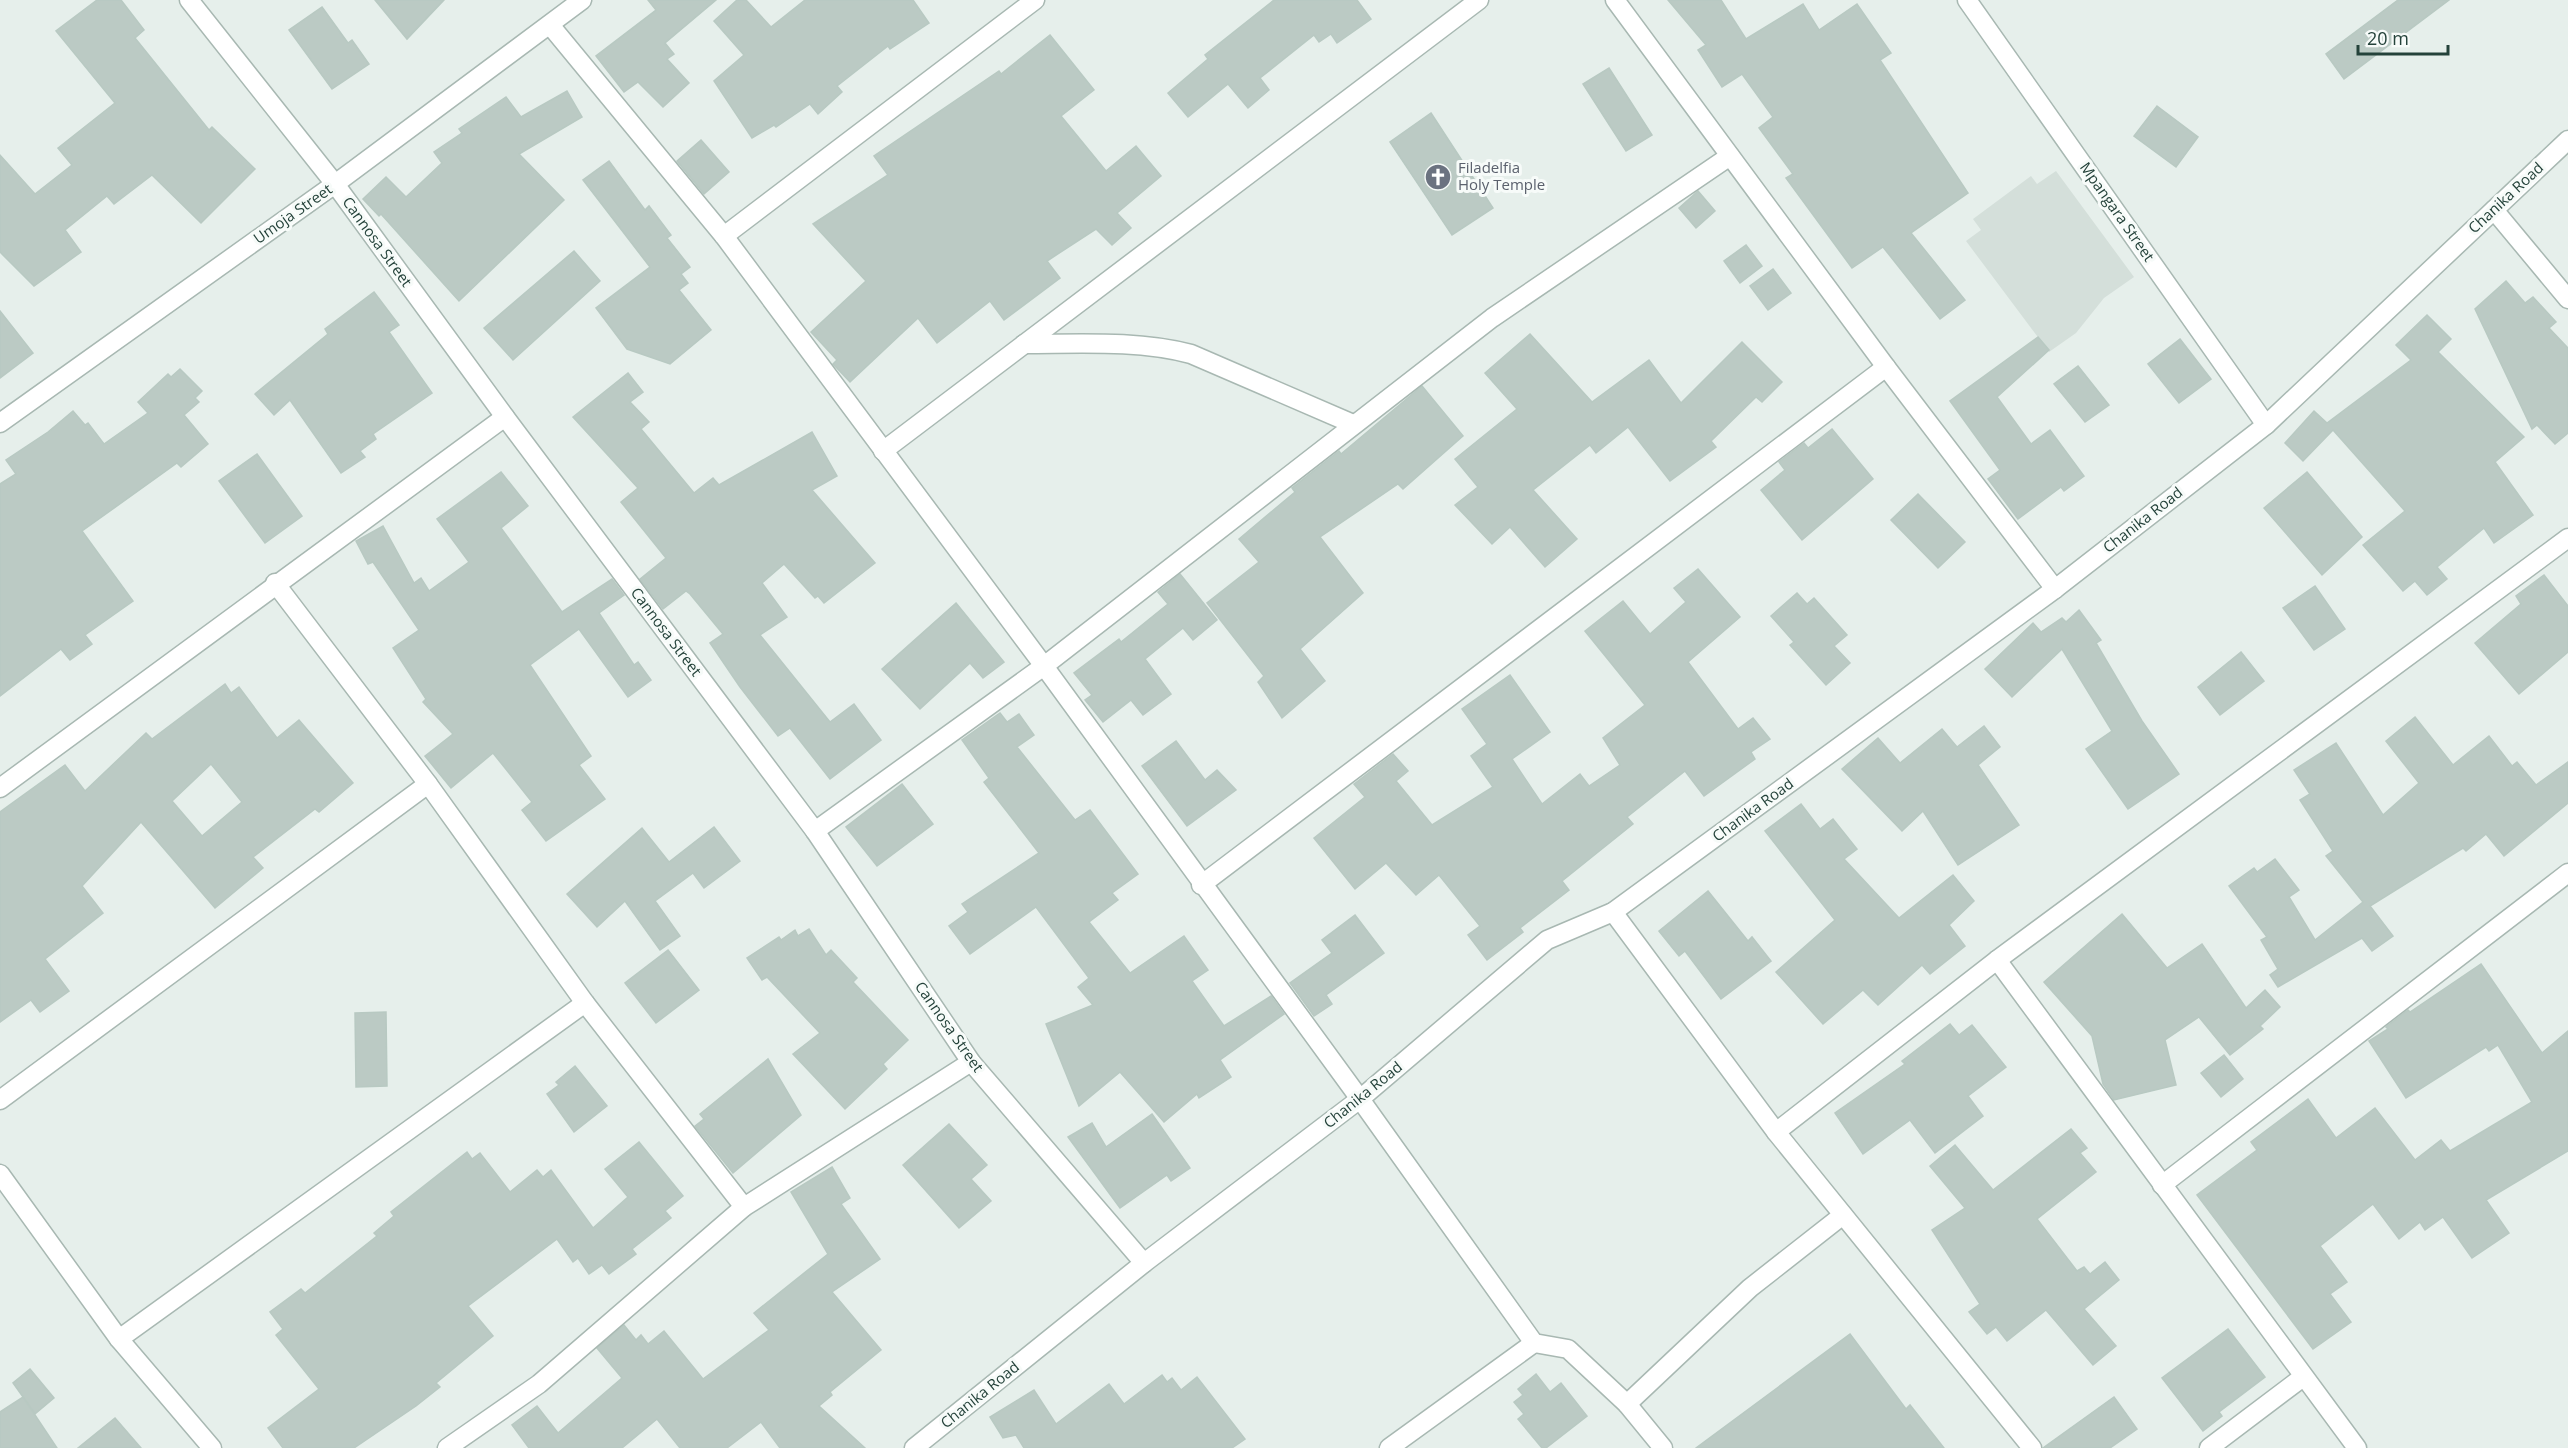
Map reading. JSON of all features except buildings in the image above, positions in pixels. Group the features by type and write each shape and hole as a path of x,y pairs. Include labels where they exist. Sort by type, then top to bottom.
{"street":[{"name":"Cannosa Street","path":"189,0 335,184 505,417 815,831 971,1062 1144,1263"},
{"name":"Umoja Street","path":"0,423 335,184 582,0"},
{"path":"724,236 1035,0"},
{"path":"884,451 1479,0"},
{"path":"1615,0 1886,367 2055,589"},
{"name":"Mpangara Street","path":"1967,0 2266,425"},
{"path":"550,25 724,236 1044,666 1201,885 1360,1099 1534,1343 1568,1349 1628,1404 1663,1448"},
{"name":"Chanika Road","path":"914,1448 1144,1263 1360,1099 1547,940 1613,912 2055,589 2266,425 2568,140"},
{"path":"815,831 1044,666 1492,318 1730,156"},
{"path":"2494,210 2568,299"},
{"path":"1024,344 1140,345 1191,354 1353,424"},
{"path":"1201,885 1886,367"},
{"path":"0,788 275,583 505,417"},
{"path":"1776,1132 1997,960 2568,538"},
{"path":"275,583 428,784 585,1003 744,1207"},
{"path":"0,1100 428,784"},
{"path":"2162,1185 2568,873"},
{"path":"1613,912 1776,1132 2032,1448"},
{"path":"1997,960 2357,1448"},
{"path":"119,1339 585,1003"},
{"path":"447,1448 539,1384 744,1207 971,1062"},
{"path":"0,1174 119,1339 212,1448"},
{"path":"1628,1404 1750,1288 1843,1215"},
{"path":"1389,1448 1534,1343"},
{"path":"2209,1448 2303,1377"}],"shaded area":[{"path":"2056,171 2134,277 2104,298 2076,333 2049,352 1966,241 1981,230 1973,219 2031,176 2037,184"}],"place":[{"name":"Filadelfia Holy Temple","path":"1438,177"}]}
